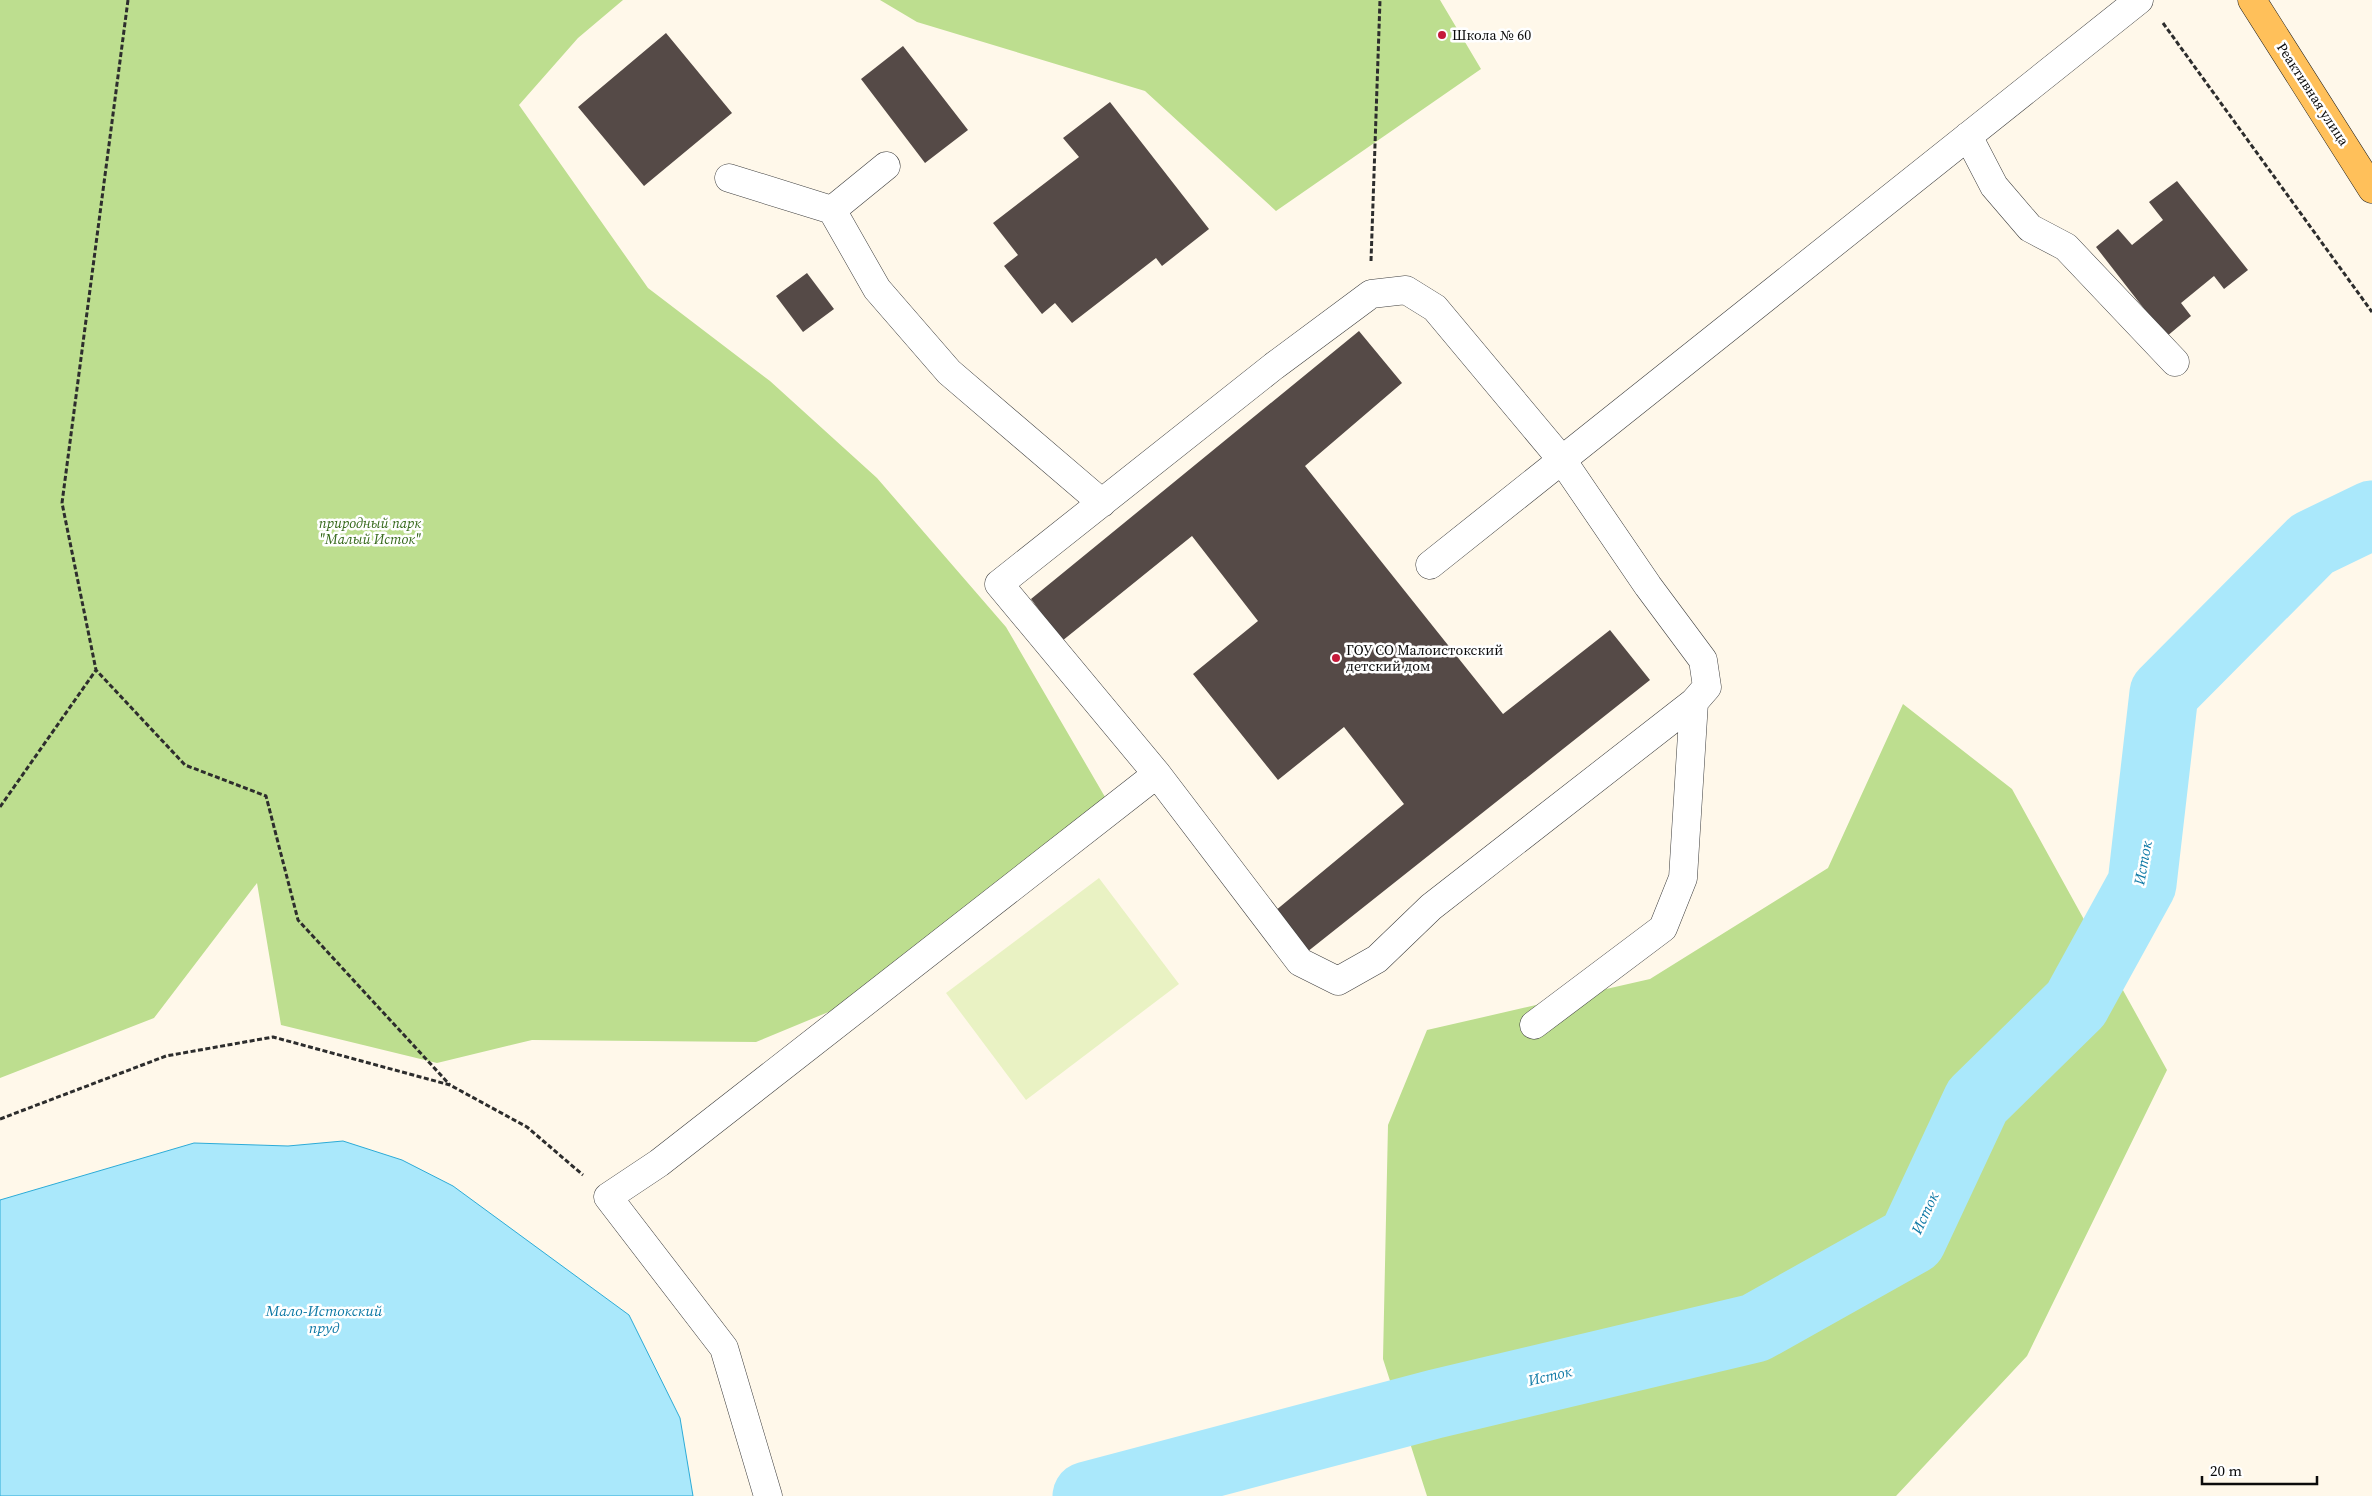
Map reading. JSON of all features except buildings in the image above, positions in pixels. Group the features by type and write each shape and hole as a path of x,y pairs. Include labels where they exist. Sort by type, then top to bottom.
{"main road":[{"name":"Реактивная улица","path":"2252,0 2341,137 2372,189"}],"lane":[{"path":"1430,565 1968,136 2149,8"},
{"path":"1968,136 1994,186 2030,228 2066,247 2175,362"},
{"path":"832,210 886,166"},
{"path":"729,178 832,210 877,289 949,372 1102,503"},
{"path":"1406,290 1435,308 1562,460 1648,586 1703,660 1707,687 1694,702 1431,907 1377,959 1338,981 1300,962 1157,774 999,584 1274,366 1371,294 1406,290"},
{"path":"1534,1025 1663,928 1683,878 1694,702"},
{"path":"768,1496 724,1348 608,1197 658,1163 1157,774"}],"path":[{"path":"128,0 62,503 96,670 184,765 266,796 298,920 450,1085"},
{"path":"1371,294 1380,0"},
{"path":"2149,8 2372,312"},
{"path":"0,807 96,670"},
{"path":"0,1119 166,1056 273,1037 450,1085 527,1127 608,1197"}],"green space":[{"name":"природный парк \"Малый Исток\"","path":"0,0 623,0 578,38 519,105 648,288 770,381 877,478 1006,627 1112,809 925,972 756,1042 532,1040 437,1063 281,1025 257,883 154,1018 0,1078"},
{"path":"880,0 1440,0 1481,69 1276,211 1145,91 917,22"},
{"path":"1903,704 2012,789 2167,1070 2027,1356 1896,1496 1427,1496 1383,1359 1388,1125 1427,1030 1650,979 1828,868"},
{"path":"1099,878 1179,984 1026,1100 946,993"}],"water":[{"name":"Мало-Истокский пруд","path":"343,1141 402,1160 453,1186 629,1315 680,1418 693,1496 0,1496 0,1200 194,1143 288,1146"}],"waterway":[{"name":"Исток","path":"1087,1496 1435,1404 1755,1328 1912,1240 1977,1101 2076,1004 2142,884 2164,693 2312,544 2372,515"}],"place":[{"name":"Школа № 60","path":"1442,35"},
{"name":"ГОУ СО Малоистокский детский дом","path":"1336,658"}]}
